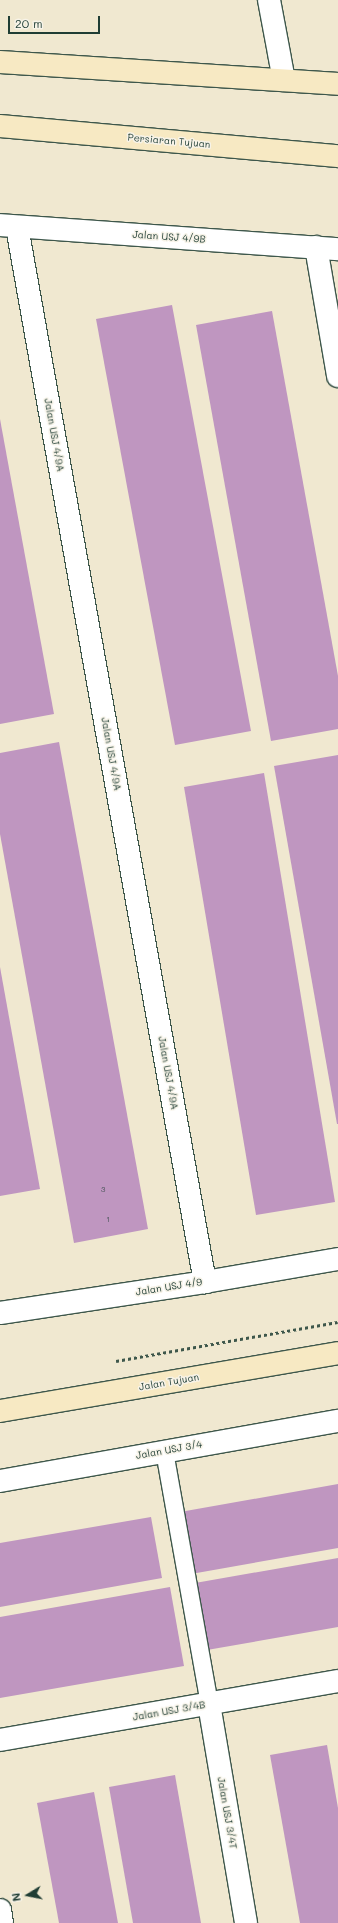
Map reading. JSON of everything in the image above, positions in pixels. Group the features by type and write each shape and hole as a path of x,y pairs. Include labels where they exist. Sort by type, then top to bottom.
{"main road":[{"path":"0,62 338,84"},
{"name":"Persiaran Tujuan","path":"0,126 338,156"},
{"name":"Jalan Tujuan","path":"0,1411 338,1353"}],"street":[{"path":"269,0 284,80"},
{"name":"Jalan USJ 4/9B","path":"8,226 338,249"},
{"name":"Jalan USJ 4/9A","path":"8,226 205,1282"},
{"path":"316,247 338,376"},
{"name":"Jalan USJ 4/9","path":"0,1313 205,1282 338,1259"},
{"name":"Jalan USJ 3/4","path":"0,1481 338,1421"},
{"name":"Jalan USJ 3/4B","path":"0,1740 338,1681"},
{"name":"Jalan USJ 3/4T","path":"209,1704 246,1923"},
{"path":"0,1910 2,1923"}],"lane":[{"path":"164,1451 209,1704"}],"path":[{"path":"110,1362 338,1322"}],"building":[{"path":"172,305 251,731 175,745 96,319"},
{"path":"272,311 338,676 338,729 271,741 196,325"},
{"path":"0,419 54,714 0,724"},
{"path":"59,742 148,1229 74,1243 0,834 0,753"},
{"path":"338,755 338,1124 337,1124 274,766"},
{"path":"264,773 335,1202 256,1215 184,787"},
{"path":"0,967 40,1189 0,1196"},
{"path":"338,1484 338,1548 191,1574 180,1512"},
{"path":"151,1517 162,1578 0,1607 0,1543"},
{"path":"338,1558 338,1627 207,1650 195,1583"},
{"path":"170,1587 184,1666 0,1698 0,1617"},
{"path":"327,1745 338,1808 338,1923 300,1923 270,1755"},
{"path":"175,1775 201,1923 133,1923 109,1787"},
{"path":"94,1792 118,1923 59,1923 37,1803"}]}
